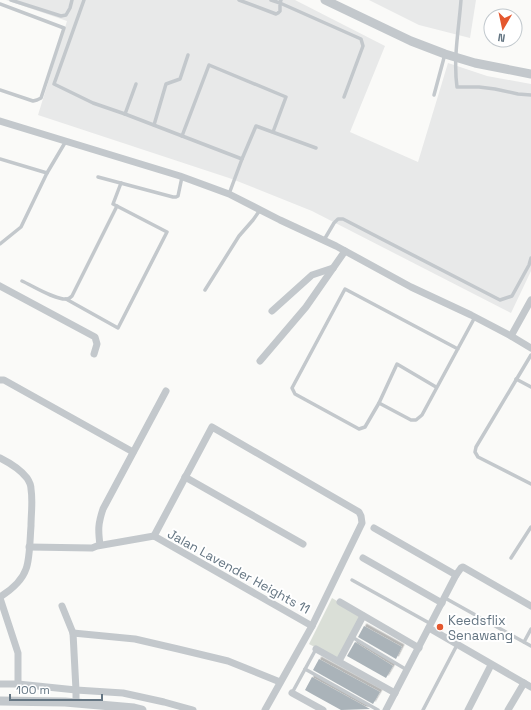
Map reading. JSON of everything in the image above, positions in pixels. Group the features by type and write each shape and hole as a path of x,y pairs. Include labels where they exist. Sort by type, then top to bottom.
{"street":[{"path":"325,0 411,41 445,54 475,63 531,74"},
{"path":"0,121 166,171 229,194 324,240 411,287 475,317 531,348"},
{"path":"260,361 306,307 345,251"},
{"path":"272,311 312,274 333,268"},
{"path":"0,286 95,337 97,344 94,354"},
{"path":"511,336 531,300"},
{"path":"0,380 4,380 133,452"},
{"path":"100,545 98,534 99,522 103,509 166,390"},
{"path":"29,547 92,548 100,545 154,536 212,428 359,512 362,523 312,626 265,710"},
{"path":"0,458 19,470 27,479 31,488 32,498 27,568 21,579 11,590 0,598 18,653 18,684"},
{"path":"185,477 303,544"},
{"path":"374,528 456,575"},
{"name":"Jalan Lavender Heights 11","path":"154,536 312,626"},
{"path":"363,558 443,600"},
{"path":"387,710 461,568 463,567 531,606"},
{"path":"340,602 419,648"},
{"path":"62,606 73,633 76,703"},
{"path":"339,662 363,616"},
{"path":"430,626 457,645 531,687"},
{"path":"73,633 136,639 228,662 280,682"},
{"path":"316,649 395,693"},
{"path":"468,710 491,665"},
{"path":"508,710 524,683"},
{"path":"0,684 18,684 123,694 164,702 192,710"},
{"path":"292,693 323,710"},
{"path":"0,701 65,706 76,703 142,710"}],"lane":[{"path":"11,0 60,16 66,15 72,0"},
{"path":"84,0 54,84 93,103 154,124 242,159"},
{"path":"239,0 276,14 280,11 281,2"},
{"path":"271,0 281,2 361,39 363,46 344,97"},
{"path":"462,0 456,57 457,87 495,88 518,94 531,95"},
{"path":"0,4 64,28 40,98 38,100 33,101 0,90"},
{"path":"434,95 445,54"},
{"path":"154,124 166,84 180,79 188,55"},
{"path":"182,136 209,65 286,97 273,132"},
{"path":"125,114 136,84"},
{"path":"229,194 256,126 316,148"},
{"path":"0,244 21,228 47,174 66,141"},
{"path":"0,159 47,174"},
{"path":"98,176 176,197 178,196 182,177"},
{"path":"22,281 53,296 66,299 118,328 167,232 113,204 121,183"},
{"path":"66,299 69,299 72,296 117,206"},
{"path":"205,290 239,236 254,220 260,209"},
{"path":"324,240 334,223 338,219 343,219 500,300 512,296 530,265 531,258"},
{"path":"436,387 397,364 365,427 359,429 295,394 292,388 345,289 458,349"},
{"path":"378,402 411,420 416,420 422,415 475,317"},
{"path":"531,355 476,447 475,452 478,457 531,484"},
{"path":"516,379 531,387"},
{"path":"511,558 531,526"},
{"path":"352,580 430,626"},
{"path":"443,600 531,646"},
{"path":"524,642 531,630"},
{"path":"352,637 407,670"},
{"path":"423,710 457,645"},
{"path":"292,693 316,649"},
{"path":"305,669 378,710"}],"shaded area":[{"path":"6,0 295,0 385,46 350,132 418,162 448,63 487,76 531,84 531,271 511,313 312,211 232,179 38,115 67,21"},
{"path":"369,0 476,0 470,38 419,25"},
{"path":"332,598 362,616 339,660 309,644"}],"building":[{"path":"364,626 402,647 396,659 358,637"},
{"path":"355,642 393,666 386,678 347,656"},
{"path":"319,659 380,692 373,704 313,670"},
{"path":"312,677 370,709 341,710 312,694 305,690"}],"place":[{"name":"Keedsflix Senawang","path":"440,627"}]}
